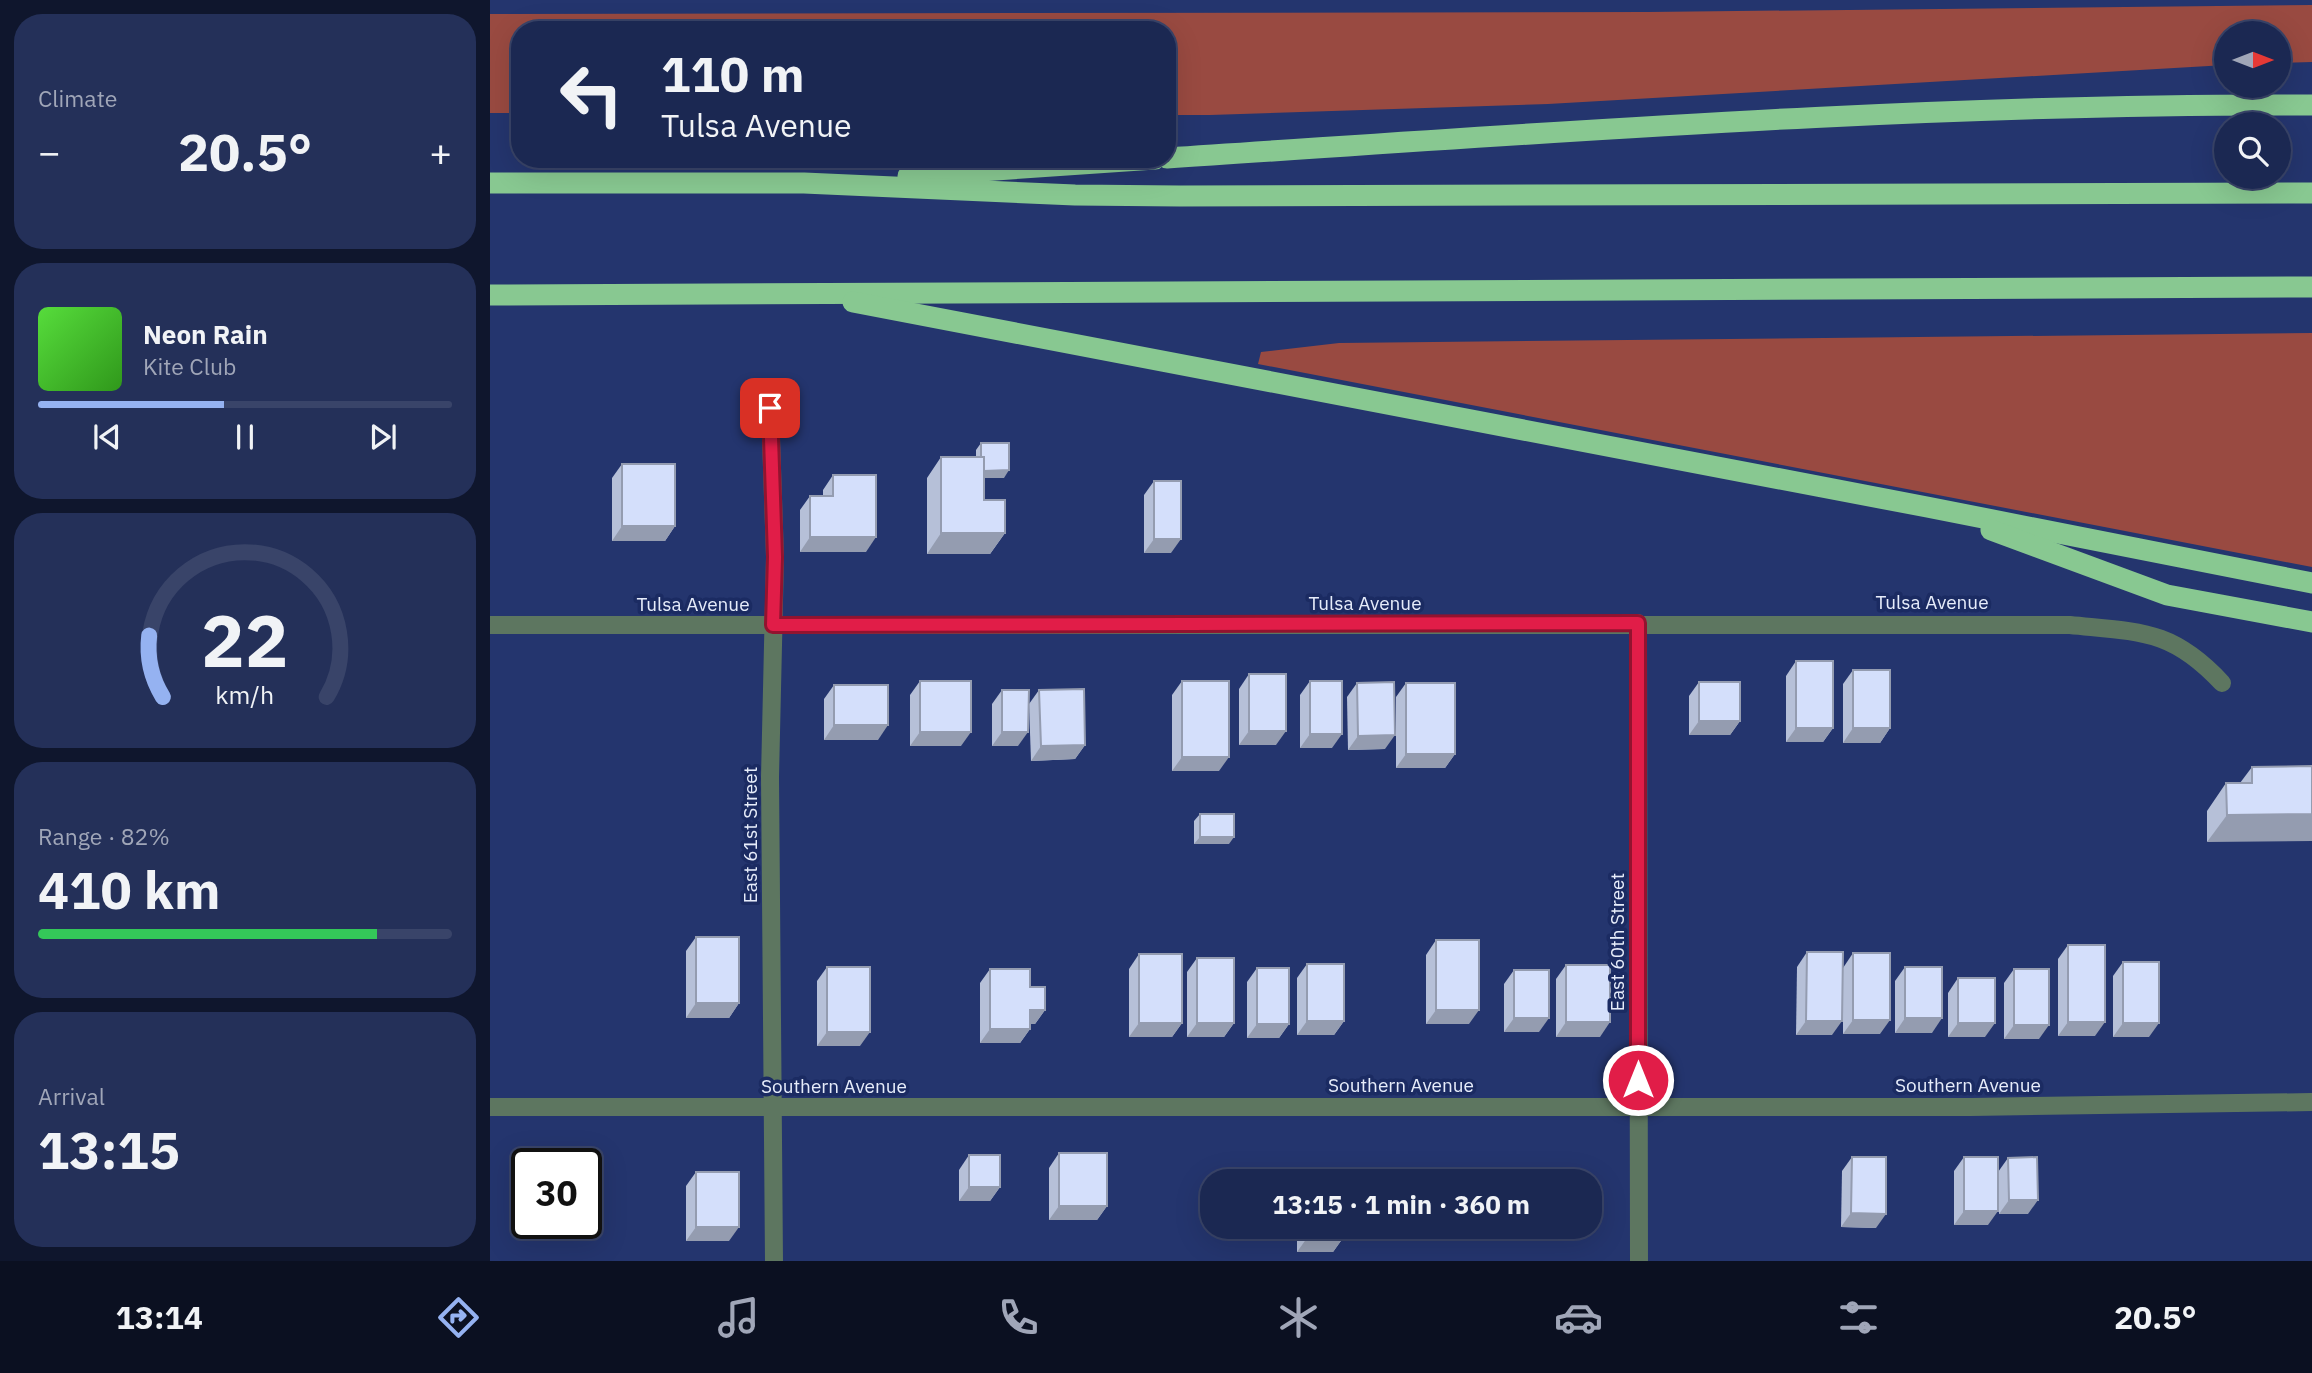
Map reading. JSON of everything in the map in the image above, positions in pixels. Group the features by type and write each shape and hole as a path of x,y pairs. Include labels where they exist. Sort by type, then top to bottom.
{"highway":[{"path":"1176,157 1730,121 2185,104 2312,105"},
{"path":"804,183 1023,168"},
{"path":"490,183 804,183 1180,197 2312,193"},
{"path":"490,295 2312,287"},
{"path":"804,293 2312,583"},
{"path":"1927,507 2167,595 2312,622"}],"street":[{"name":"East 61st Street","path":"770,408 775,557 770,777 774,1261"},
{"name":"East 60th Street","path":"1638,623 1639,1261"},
{"name":"Tulsa Avenue","path":"490,625 2070,625 2140,632 2168,641 2202,662 2222,683"},
{"name":"Southern Avenue","path":"490,1107 1970,1107 2312,1102"}],"shaded area":[{"path":"2312,5 2312,62 2291,63 2291,21 2214,21 2214,66 1548,104 1176,115 1176,21 511,21 511,113 490,113 490,14 1648,12"},
{"path":"2312,333 2312,567 1258,364 1261,352 1339,343"}],"building":[{"path":"981,443 1009,443 1009,470 984,471"},
{"path":"941,457 984,457 984,500 1005,500 1005,533 941,533"},
{"path":"622,464 675,464 675,526 622,526"},
{"path":"833,475 876,475 876,537 810,537 810,496 833,496"},
{"path":"1154,481 1181,481 1181,539 1154,539"},
{"path":"1796,661 1833,661 1833,728 1796,728"},
{"path":"1853,670 1890,670 1890,728 1853,728"},
{"path":"1249,674 1286,674 1286,731 1249,731"},
{"path":"920,681 971,681 971,732 920,732"},
{"path":"1182,681 1229,681 1229,757 1182,757"},
{"path":"1310,681 1342,681 1342,734 1310,734"},
{"path":"1394,682 1395,735 1358,736 1357,683"},
{"path":"1699,682 1740,682 1740,721 1699,721"},
{"path":"1406,683 1455,683 1455,754 1406,754"},
{"path":"834,685 888,685 888,725 834,725"},
{"path":"1084,689 1085,745 1041,746 1039,690"},
{"path":"1002,690 1029,690 1028,732 1002,732"},
{"path":"2312,766 2312,814 2227,815 2226,783 2252,783 2252,767"},
{"path":"1200,814 1234,814 1234,837 1200,837"},
{"path":"696,937 739,937 739,1003 696,1003"},
{"path":"1436,940 1479,940 1479,1010 1436,1010"},
{"path":"2068,945 2105,945 2105,1022 2068,1022"},
{"path":"1807,952 1843,952 1842,1021 1806,1021"},
{"path":"1853,953 1890,953 1890,1020 1853,1020"},
{"path":"1139,954 1182,954 1182,1023 1139,1023"},
{"path":"1197,958 1234,958 1234,1023 1197,1023"},
{"path":"2123,962 2159,962 2159,1023 2123,1023"},
{"path":"1307,964 1344,964 1344,1021 1307,1021"},
{"path":"1566,965 1610,965 1610,1022 1566,1022"},
{"path":"827,967 870,967 870,1032 827,1032"},
{"path":"1905,967 1942,967 1942,1018 1905,1018"},
{"path":"1257,968 1289,968 1289,1024 1257,1024"},
{"path":"990,969 1030,969 1030,987 1045,987 1045,1010 1030,1010 1030,1029 990,1029"},
{"path":"2014,969 2049,969 2049,1025 2014,1025"},
{"path":"1514,970 1549,970 1549,1018 1514,1018"},
{"path":"1958,978 1995,978 1995,1023 1958,1023"},
{"path":"1059,1153 1107,1153 1107,1206 1059,1206"},
{"path":"969,1155 1000,1155 1000,1187 969,1187"},
{"path":"1852,1157 1886,1157 1886,1214 1851,1213"},
{"path":"1964,1157 1998,1157 1998,1211 1964,1211"},
{"path":"2037,1157 2038,1200 2009,1200 2008,1158"},
{"path":"696,1172 739,1172 739,1227 696,1227"}],"route":[{"path":"770,408 775,557 773,625 1638,623 1638,1080"}]}
